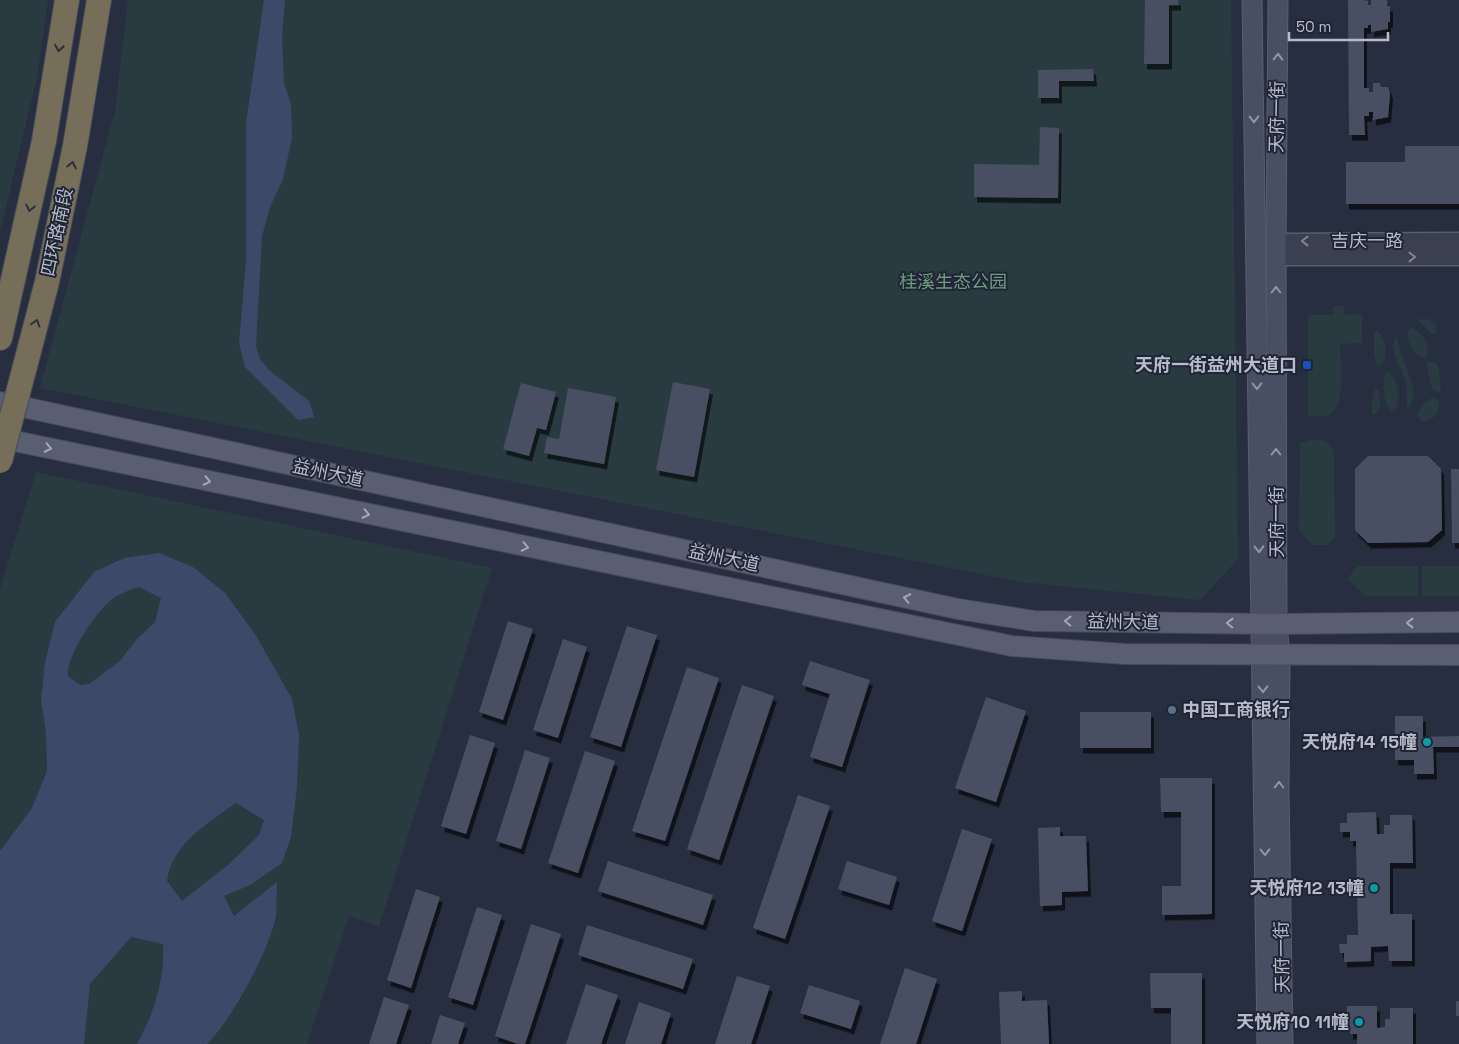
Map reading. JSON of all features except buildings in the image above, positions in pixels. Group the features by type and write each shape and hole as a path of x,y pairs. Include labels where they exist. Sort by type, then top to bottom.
{"highway":[{"name":"四环路南段","path":"0,338 44,141 67,0"},
{"name":"四环路南段","path":"0,461 47,282 76,146 98,0"}],"main road":[{"name":"天府一街","path":"1252,0 1268,623 1279,792 1283,1044"},
{"name":"天府一街","path":"1268,623 1276,249 1278,0"},
{"name":"益州大道","path":"0,402 958,609 1034,621 1459,622"},
{"name":"益州大道","path":"0,438 1012,646 1125,654 1459,655"},
{"name":"天府一街","path":"1267,1044 1271,655"}],"street":[{"name":"吉庆一路","path":"1276,249 1459,241"},
{"name":"吉庆一路","path":"1276,249 1459,257"}],"green space":[{"path":"0,0 48,0 37,77 0,232"},
{"name":"桂溪生态公园","path":"128,0 1231,0 1238,559 1200,600 1021,582 40,388 115,111"},
{"path":"1333,306 1344,306 1344,315 1362,314 1362,343 1340,344 1341,383 1338,404 1334,411 1326,416 1308,416 1308,315 1333,315"},
{"path":"1420,319 1428,319 1436,325 1436,333 1432,334 1418,321"},
{"path":"1410,328 1418,331 1425,341 1428,354 1425,358 1415,353 1409,343 1407,335"},
{"path":"1376,330 1382,337 1386,347 1385,357 1380,365 1377,364 1374,355 1374,333"},
{"path":"1397,336 1400,351 1412,383 1413,397 1408,409 1406,382 1394,352 1394,341"},
{"path":"1429,361 1438,364 1441,386 1439,393 1432,389 1426,366"},
{"path":"1386,372 1390,372 1397,386 1398,396 1395,411 1391,411 1388,407 1385,397 1384,382"},
{"path":"1375,389 1379,390 1380,406 1375,415 1372,414 1372,401"},
{"path":"1433,397 1439,401 1437,413 1430,420 1421,421 1417,415 1423,404"},
{"path":"1314,439 1326,441 1334,451 1335,537 1328,545 1312,545 1299,530 1300,443"},
{"path":"36,472 492,568 379,927 349,916 307,1044 0,1044 0,589"},
{"path":"1358,566 1418,566 1418,596 1366,596 1347,579"},
{"path":"1422,566 1459,566 1459,596 1422,596"}],"water":[{"path":"264,0 285,0 282,36 284,83 291,104 292,138 283,179 270,207 262,236 256,346 260,359 269,370 309,401 314,417 298,420 245,367 239,343 246,261 246,123"},
{"path":"159,553 193,567 225,593 255,634 292,699 299,735 297,787 291,837 282,863 250,885 224,896 234,916 277,882 276,916 266,947 248,984 227,1019 207,1044 137,1044 149,1020 157,996 162,970 163,944 131,937 90,984 84,1044 0,1044 0,851 32,808 47,771 46,732 41,699 45,663 55,622 94,572 124,558","holes":["139,587 161,598 155,622 136,640 120,661 89,684 80,685 68,676 72,658 83,635 104,606 121,594","236,803 264,820 259,835 228,865 182,901 167,881 170,868 176,856 184,845 203,827"]}],"place":[{"name":"天府一街益州大道口","path":"1307,365"},
{"name":"中国工商银行","path":"1172,710"},
{"name":"天悦府14 15幢","path":"1427,742"},
{"name":"天悦府12 13幢","path":"1374,888"},
{"name":"天悦府10 11幢","path":"1359,1022"}]}
